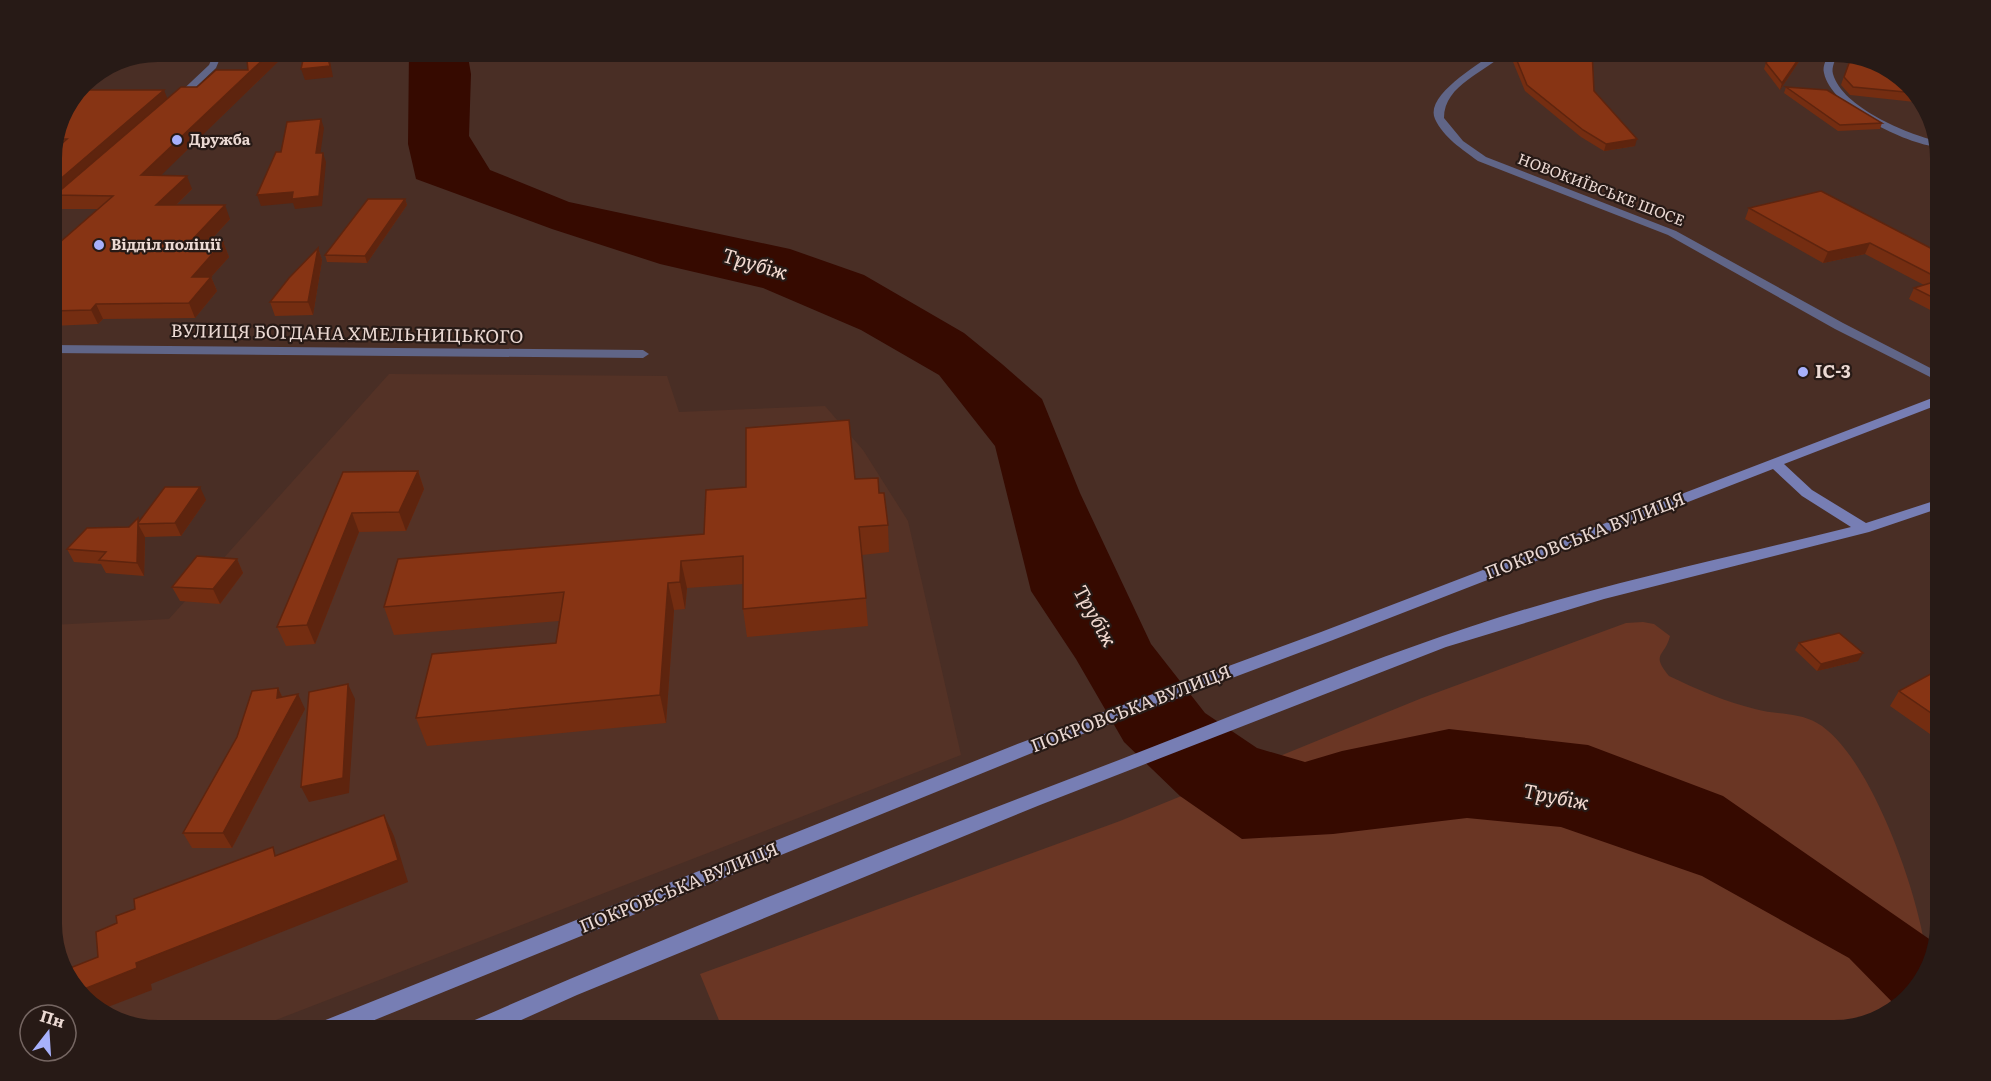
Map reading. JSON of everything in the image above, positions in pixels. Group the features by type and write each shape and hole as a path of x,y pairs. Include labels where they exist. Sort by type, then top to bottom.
{"main road":[{"name":"ПОКРОВСЬКА ВУЛИЦЯ","path":"351,1020 1026,748 1327,636 1929,403"},
{"path":"1775,463 1807,494 1864,529"},
{"path":"498,1020 570,988 1034,800 1361,673 1510,620 1763,553 1864,529 1929,506"}],"street":[{"path":"171,106 215,62"},
{"name":"НОВОКИЇВСЬКЕ ШОСЕ","path":"1488,62 1449,90 1439,109 1442,123 1469,150 1508,170 1672,233 1839,326 1929,372"},
{"path":"1831,62 1828,73 1834,84 1868,116 1898,132 1928,141"},
{"path":"62,203 86,182"},
{"name":"ВУЛИЦЯ БОГДАНА ХМЕЛЬНИЦЬКОГО","path":"62,349 643,354"}],"shaded area":[{"path":"389,374 667,376 679,412 825,406 863,450 908,521 961,755 276,1020 145,1019 115,1010 94,996 71,966 63,942 62,624 169,619"},
{"path":"1626,623 1654,624 1670,636 1660,655 1660,663 1669,676 1711,695 1744,706 1810,719 1837,740 1857,766 1876,799 1907,875 1925,946 1920,966 1897,996 1876,1010 1846,1019 1834,1020 719,1020 700,974 1120,821 1422,698"}],"water":[{"name":"Трубіж","path":"409,62 469,62 471,74 469,136 490,170 569,202 790,249 864,275 964,333 1042,399 1080,493 1151,644 1205,713 1257,748 1305,762 1342,751 1449,729 1588,745 1723,796 1928,938 1920,966 1906,987 1891,1000 1849,958 1702,876 1561,827 1467,818 1333,834 1242,839 1180,796 1124,742 1076,659 1031,591 995,446 939,375 861,330 763,288 660,264 552,229 416,179 408,144"}],"building":[{"path":"247,62 260,62 141,175 187,176 156,205 225,205 190,242 223,242 192,277 211,277 189,303 96,304 91,310 62,311 62,240 113,196 62,195 62,189 181,87 197,87 216,70 248,70"},
{"path":"303,62 329,62 330,66 301,69"},
{"path":"1518,62 1593,62 1594,91 1637,139 1606,144 1583,130 1527,85"},
{"path":"1767,62 1796,62 1782,83"},
{"path":"1849,63 1876,71 1904,92 1853,87 1844,77"},
{"path":"1786,87 1827,90 1882,123 1840,125"},
{"path":"89,90 164,90 62,178 62,151 63,142 67,139 64,139 71,115"},
{"path":"321,119 316,153 323,153 319,196 292,199 293,192 257,195 276,152 281,152 287,122"},
{"path":"1821,191 1929,247 1929,273 1870,243 1828,252 1749,208"},
{"path":"368,199 405,199 365,256 325,255"},
{"path":"318,248 308,302 270,302 289,278"},
{"path":"1929,283 1929,296 1914,288"},
{"path":"849,420 855,479 878,478 879,493 884,493 888,525 859,527 866,598 743,609 743,556 681,561 680,582 668,583 660,695 416,718 432,654 556,643 564,592 384,607 398,559 704,534 706,490 746,487 746,428"},
{"path":"418,471 399,512 352,513 307,625 277,627 343,472"},
{"path":"165,487 200,487 175,523 138,524 137,563 99,560 106,552 67,549 87,528 129,527 138,518 138,523"},
{"path":"197,556 237,559 213,589 172,587"},
{"path":"1839,633 1863,653 1821,664 1799,643"},
{"path":"1930,675 1930,712 1899,691"},
{"path":"348,684 343,778 301,787 309,692"},
{"path":"278,688 277,698 298,694 223,833 183,833 237,737 252,691"},
{"path":"384,815 398,860 136,963 137,968 86,988 72,967 98,957 96,932 117,923 116,916 135,909 134,899 273,847 275,856"}],"place":[{"name":"Дружба","path":"177,140"},
{"name":"Відділ поліції","path":"99,245"},
{"name":"ІС-3","path":"1803,372"}]}
